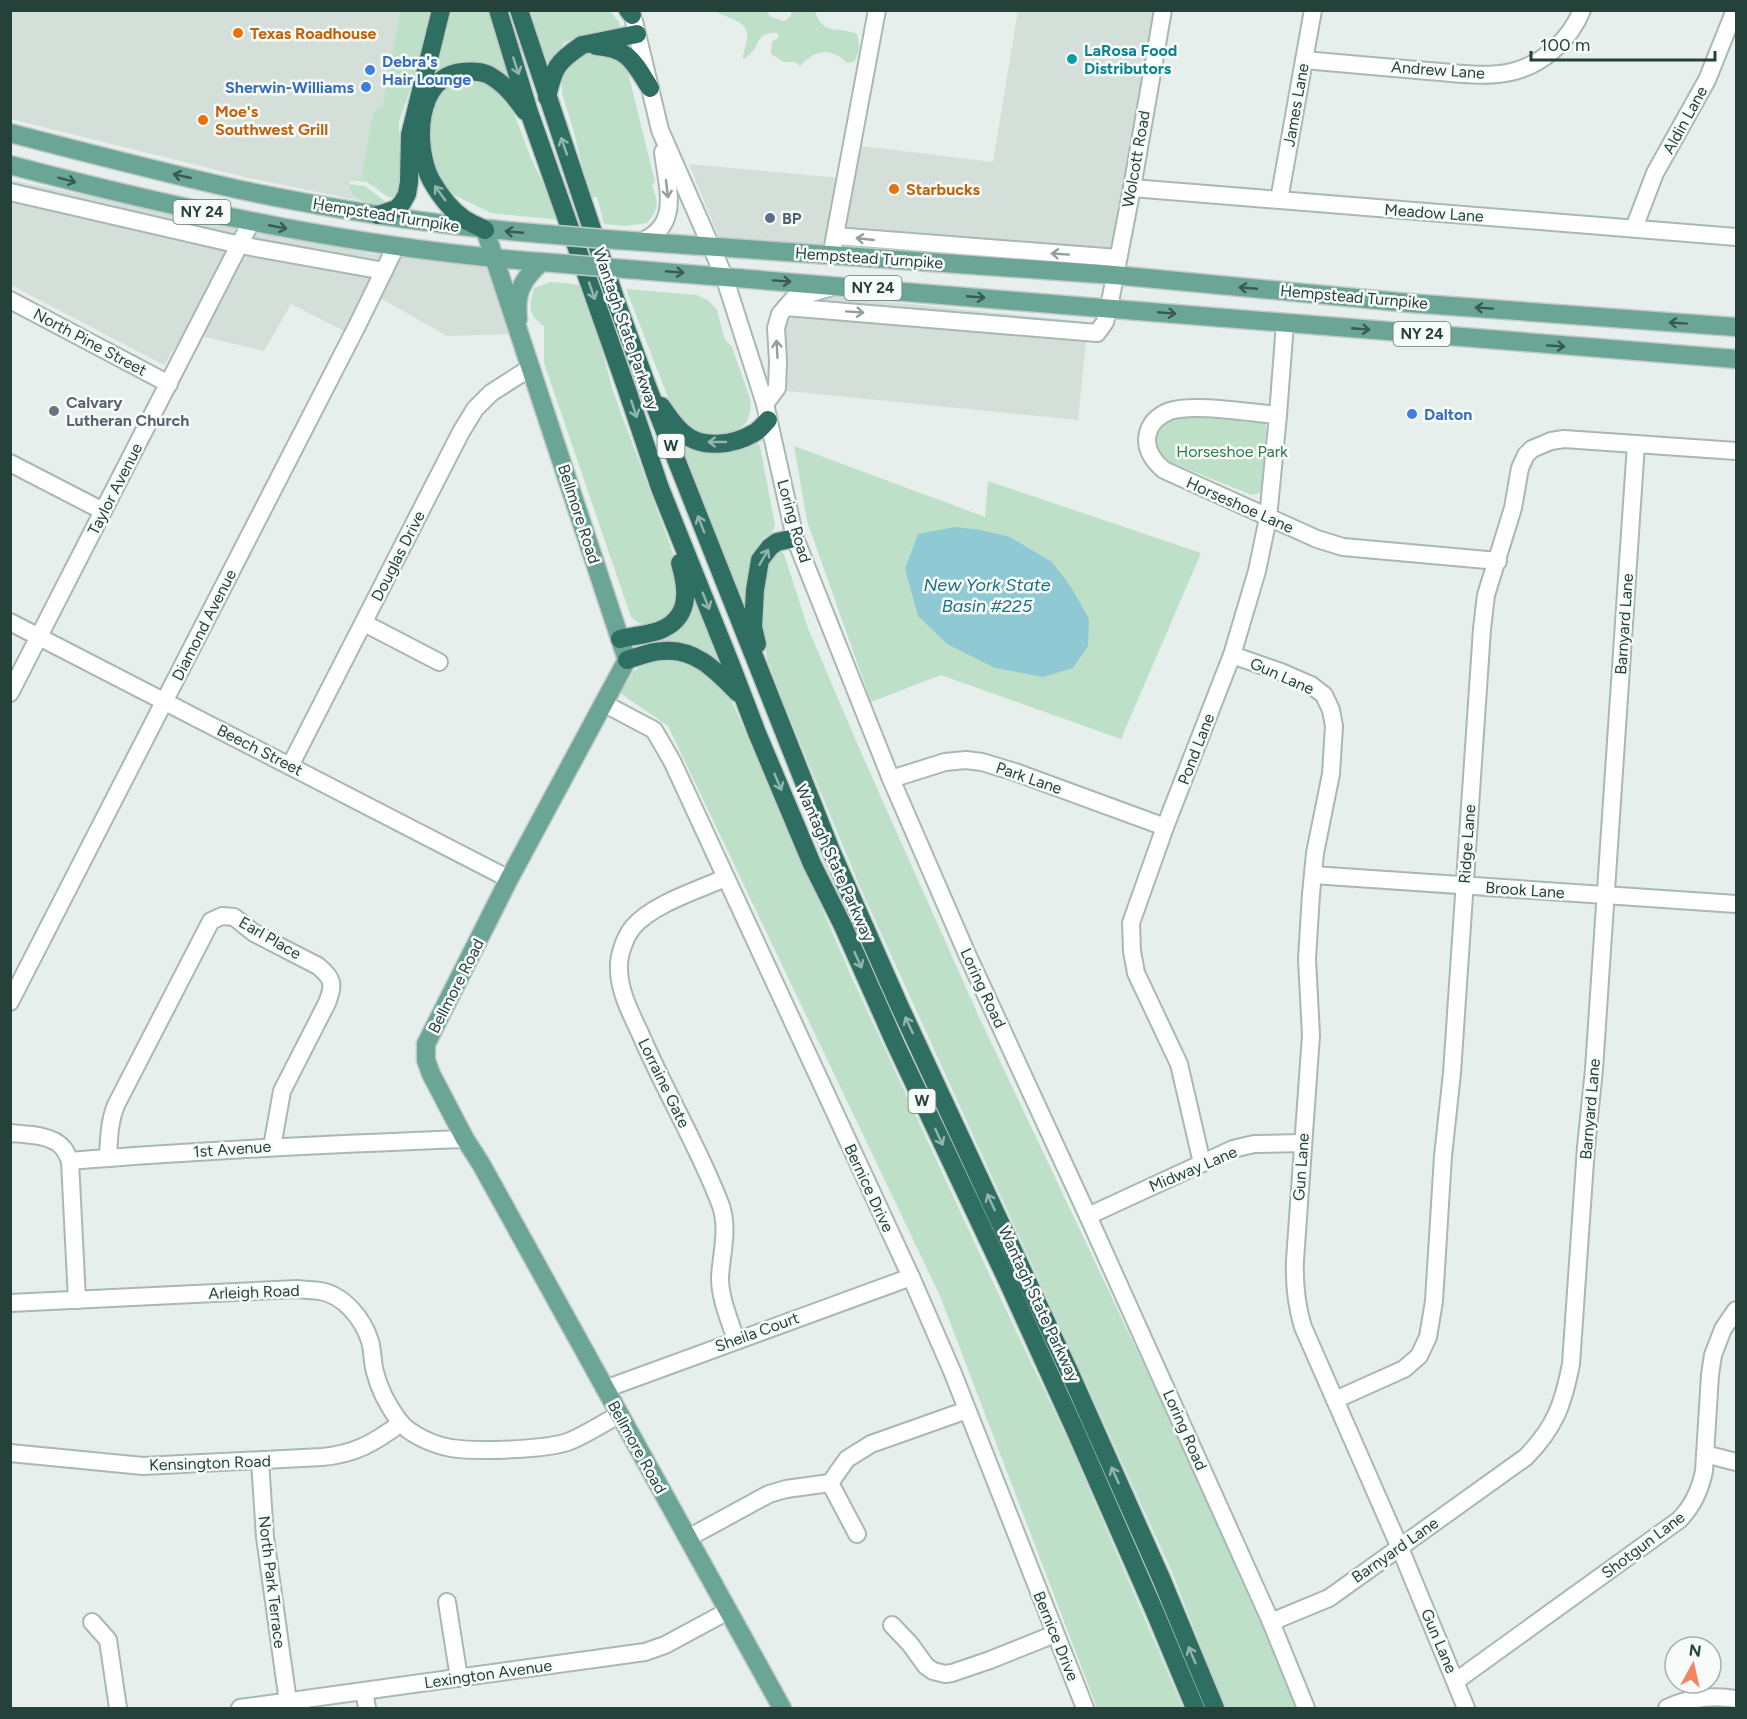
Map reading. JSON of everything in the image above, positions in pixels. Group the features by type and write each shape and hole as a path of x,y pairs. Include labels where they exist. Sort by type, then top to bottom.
{"highway":[{"path":"378,215 396,209 405,200 407,194 410,178 410,135 441,10"},
{"name":"Wantagh State Parkway","path":"498,10 532,119 660,488 757,733 812,864 1007,1280 1145,1589 1195,1708"},
{"name":"Wantagh State Parkway","path":"519,10 616,301 649,391 832,853 914,1037 1069,1371 1161,1578 1215,1708"},
{"path":"547,97 552,74 560,62 582,45 636,34"},
{"path":"582,45 610,47 627,54 650,88"},
{"path":"484,230 463,218 442,197 430,178 424,161 421,131 423,111 430,93 441,80 455,73 472,71 487,74 504,85 532,119"},
{"path":"649,391 682,432 694,439 712,444 736,442 757,432 766,412"},
{"path":"620,639 659,631 675,621 684,604 686,584 660,488"},
{"path":"769,695 753,627 755,590 760,560 777,542 795,538"},
{"path":"627,660 661,651 687,653 711,666 744,699"}],"main road":[{"name":"Hempstead Turnpike","path":"10,134 239,189 378,215 484,230 832,256 1116,267 1409,303 1737,327"},
{"name":"Hempstead Turnpike","path":"10,165 111,192 251,222 314,234 494,258 1737,359"},
{"path":"111,192 225,205 236,202 239,189"},
{"name":"Bellmore Road","path":"484,230 627,660 509,879 426,1044 426,1060 465,1139 481,1164 782,1708"},
{"path":"520,339 517,305 519,292 529,274 548,262"}],"street":[{"path":"832,256 877,10"},
{"name":"Wolcott Road","path":"1109,308 1163,10"},
{"name":"James Lane","path":"1279,200 1313,10"},
{"name":"Andrew Lane","path":"1304,60 1483,75 1513,72 1539,61 1562,42 1582,10"},
{"name":"Aldin Lane","path":"1634,228 1655,173 1707,80 1735,10"},
{"path":"630,12 660,130 669,202 669,211 660,230 640,242"},
{"name":"Loring Road","path":"660,130 724,276 766,412 795,538 891,779 967,954 1271,1622 1306,1708"},
{"name":"Meadow Lane","path":"1132,188 1737,237"},
{"path":"10,192 240,245 384,271"},
{"name":"Taylor Avenue","path":"10,693 251,222"},
{"name":"Hempstead Turnpike","path":"835,236 1116,267"},
{"name":"Diamond Avenue","path":"10,1002 396,246"},
{"path":"766,412 777,388 776,328 780,314 794,298 839,285"},
{"name":"North Pine Street","path":"10,300 169,384"},
{"path":"786,307 1092,333 1100,330 1109,308"},
{"name":"Pond Lane","path":"1202,1163 1179,1064 1136,973 1131,923 1165,827 1232,655 1257,571 1268,518 1285,323"},
{"name":"Douglas Drive","path":"290,766 461,432 475,409 491,393 530,368"},
{"name":"Horseshoe Lane","path":"1278,415 1199,409 1179,409 1168,412 1152,423 1147,436 1150,455 1164,470 1268,518 1317,539 1343,547 1498,561"},
{"name":"Ridge Lane","path":"1335,1400 1404,1369 1419,1356 1428,1336 1434,1301 1443,1156 1453,1061 1482,629 1486,596 1513,508 1520,468 1526,455 1532,449 1551,441 1564,439 1737,451"},
{"name":"Barnyard Lane","path":"1271,1622 1329,1598 1526,1457 1552,1425 1565,1395 1570,1364 1594,1069 1636,444"},
{"path":"10,463 103,511"},
{"name":"Beech Street","path":"10,622 509,879"},
{"path":"364,623 439,662"},
{"name":"Gun Lane","path":"1232,655 1311,685 1324,696 1331,710 1334,726 1331,774 1315,853 1307,959 1311,1035 1294,1282 1296,1302 1303,1327 1400,1548 1466,1708"},
{"name":"Bernice Drive","path":"603,703 654,730 672,761 952,1371 1085,1708"},
{"name":"Park Lane","path":"891,779 945,762 966,760 982,762 1165,827"},
{"name":"Brook Lane","path":"1313,875 1737,904"},
{"name":"Lorraine Gate","path":"725,879 665,904 633,927 621,951 619,968 621,987 632,1015 722,1209 725,1234 720,1280 736,1340"},
{"name":"Earl Place","path":"108,1158 109,1131 116,1105 211,921 222,916 234,917 254,933 318,966 326,972 332,982 332,991 327,1003 282,1090 272,1147"},
{"path":"10,1133 46,1138 57,1143 63,1148 70,1161 77,1300"},
{"name":"1st Avenue","path":"70,1161 272,1147 465,1139"},
{"name":"Midway Lane","path":"1088,1216 1233,1149 1254,1144 1303,1143"},
{"name":"Sheila Court","path":"605,1389 910,1277"},
{"name":"Arleigh Road","path":"10,1303 297,1289 322,1291 347,1305 365,1328 371,1342 375,1372 380,1386 401,1424 416,1435 435,1444 475,1450 556,1445 570,1441 619,1415"},
{"name":"Shotgun Lane","path":"1456,1681 1679,1520 1691,1508 1701,1487 1704,1472 1713,1355 1723,1329 1737,1310"},
{"path":"688,1538 769,1494 786,1489 830,1483 847,1459 871,1444 967,1410"},
{"name":"Kensington Road","path":"10,1453 143,1466 260,1461 339,1455 369,1445 401,1424"},
{"path":"1705,1454 1737,1462"},
{"name":"North Park Terrace","path":"260,1461 265,1538 288,1702"},
{"path":"830,1483 857,1534"},
{"path":"447,1602 459,1678"},
{"name":"Lexington Avenue","path":"240,1708 645,1652 665,1645 728,1611"},
{"path":"92,1622 108,1640 118,1708"},
{"path":"891,1625 910,1644 926,1666 933,1671 945,1674 990,1660 1055,1634"},
{"path":"364,1691 367,1708"},
{"path":"1667,1708 1705,1698 1737,1699"}],"shaded area":[{"path":"11,11 400,11 382,106 373,112 361,179 352,178 349,184 351,193 361,201 249,178 11,119"},
{"path":"1018,11 1157,11 1109,266 719,238 689,164 841,178 845,144 993,162"},
{"path":"10,180 372,254 489,265 516,334 447,336 375,295 356,337 291,304 264,351 184,332 164,365 11,285"},
{"path":"787,292 1088,322 1078,420 777,390"}],"green space":[{"path":"400,11 435,11 428,41 399,121 399,189 396,197 388,197 367,182 351,180 352,178 361,179 373,112 382,106"},
{"path":"450,11 490,11 509,76 483,64 471,62 436,72 434,68 447,31"},
{"path":"527,11 610,11 619,22 620,30 608,34 581,35 564,43 549,64 535,35"},
{"path":"716,11 766,11 771,17 784,21 791,16 791,11 815,11 818,19 826,27 857,34 859,45 857,55 854,62 847,63 829,52 817,53 800,66 795,62 784,62 771,54 772,42 779,37 777,33 769,33 760,38 749,56 743,59 746,29 739,22"},
{"path":"595,50 626,64 655,182 652,186 657,206 647,223 625,226 604,224 597,197 589,197 562,93 562,81 574,57"},
{"path":"462,77 483,77 502,89 560,220 491,213 448,192 434,167 426,143 429,114 439,89"},
{"path":"349,184 365,186 386,202 385,206 357,199 350,190"},
{"path":"551,282 584,285 613,391 681,575 674,608 648,624 637,622 631,617 544,363 544,326 532,314 530,305 534,288"},
{"path":"626,289 697,295 709,301 717,310 725,340 732,347 750,398 751,408 747,422 739,429 722,437 704,435 682,425 669,400"},
{"name":"Horseshoe Park","path":"1176,413 1263,421 1266,425 1263,489 1258,494 1252,495 1162,459 1157,451 1154,438 1158,428"},
{"path":"670,425 688,440 757,442 760,446 775,525 773,531 760,542 753,555 746,598 741,600"},
{"path":"794,446 985,517 988,481 1201,553 1121,739 941,675 871,702 807,521"},
{"path":"779,550 784,554 808,628 860,750 980,1019 1268,1627 1300,1708 1225,1708 1171,1570 860,887 784,704 767,659 761,611 767,559"},
{"path":"693,603 698,603 724,663 721,665 681,644 660,642 658,637"},
{"path":"674,657 702,666 727,690 853,980 1069,1442 1183,1708 1097,1708 940,1296 668,726 620,693 634,671 648,661"}],"water":[{"name":"New York State Basin #225","path":"955,527 1010,537 1052,562 1071,587 1089,619 1088,646 1073,668 1043,677 995,668 947,644 918,616 905,569 918,534"}],"place":[{"name":"Texas Roadhouse","path":"238,33"},
{"name":"LaRosa Food Distributors","path":"1072,59"},
{"name":"Debra's Hair Lounge","path":"370,70"},
{"name":"Sherwin-Williams","path":"366,87"},
{"name":"Moe's Southwest Grill","path":"203,120"},
{"name":"Starbucks","path":"894,189"},
{"name":"BP","path":"770,218"},
{"name":"Calvary Lutheran Church","path":"54,411"},
{"name":"Dalton","path":"1412,414"}]}
